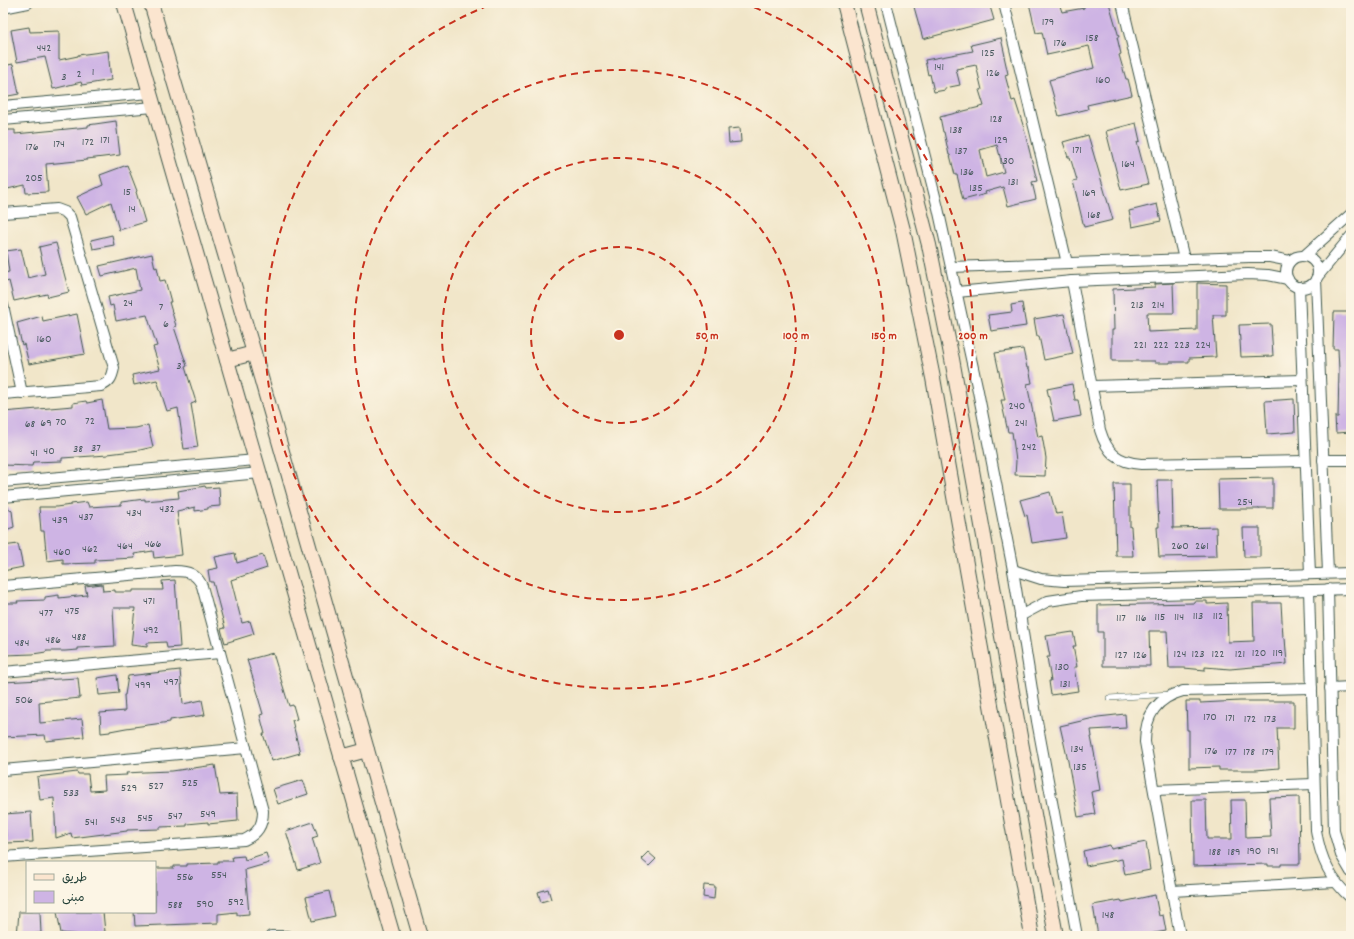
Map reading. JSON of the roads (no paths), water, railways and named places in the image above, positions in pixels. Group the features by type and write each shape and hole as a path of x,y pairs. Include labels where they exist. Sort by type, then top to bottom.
{"street":[{"path":"3,8 28,3"},
{"path":"124,3 393,936"},
{"path":"151,3 254,353 420,936"},
{"path":"844,3 903,230 933,378 1032,936"},
{"path":"866,3 929,245 952,359 1056,936"},
{"path":"886,3 938,208 992,460 1013,570 1037,721 1077,936"},
{"path":"1004,3 1067,263"},
{"path":"1122,3 1184,259"},
{"path":"3,106 150,93"},
{"path":"3,120 154,107"},
{"path":"3,213 57,209 64,212 70,218 114,368 113,376 108,383 101,386 3,394"},
{"path":"1351,214 1304,256 1294,258 1290,261 1286,272 1291,283 1299,287 1309,286 1351,236"},
{"path":"1304,256 1312,259 1317,267 1328,573"},
{"path":"951,267 1260,257 1290,261"},
{"path":"957,292 1072,281 1248,274 1288,278"},
{"path":"1072,281 1103,441 1110,451 1118,458 1129,463 1141,464 1305,461"},
{"path":"1299,287 1310,574"},
{"path":"3,305 22,393"},
{"path":"227,360 254,353"},
{"path":"1092,386 1302,380"},
{"path":"1323,460 1351,460"},
{"path":"3,482 258,467"},
{"path":"3,497 258,467"},
{"path":"964,553 986,550"},
{"path":"1013,570 1030,576 1053,580 1351,572"},
{"path":"3,586 175,571 189,572 195,576 200,581 263,811 261,826 251,837 244,840 3,857"},
{"path":"1094,580 1094,595"},
{"path":"1328,589 1334,831 1341,855 1351,872"},
{"path":"1020,616 1048,601 1094,595 1351,589"},
{"path":"1309,590 1316,830 1322,858 1328,870 1335,882 1351,898"},
{"path":"3,672 220,653"},
{"path":"1330,688 1351,687"},
{"path":"1180,936 1145,742 1147,722 1151,713 1165,698 1183,691 1312,688"},
{"path":"3,770 246,748"},
{"path":"341,757 367,750"},
{"path":"1154,790 1314,784"},
{"path":"1172,891 1335,882"},
{"path":"271,936 287,936"}],"lane":[{"path":"1109,698 1175,693"}]}
